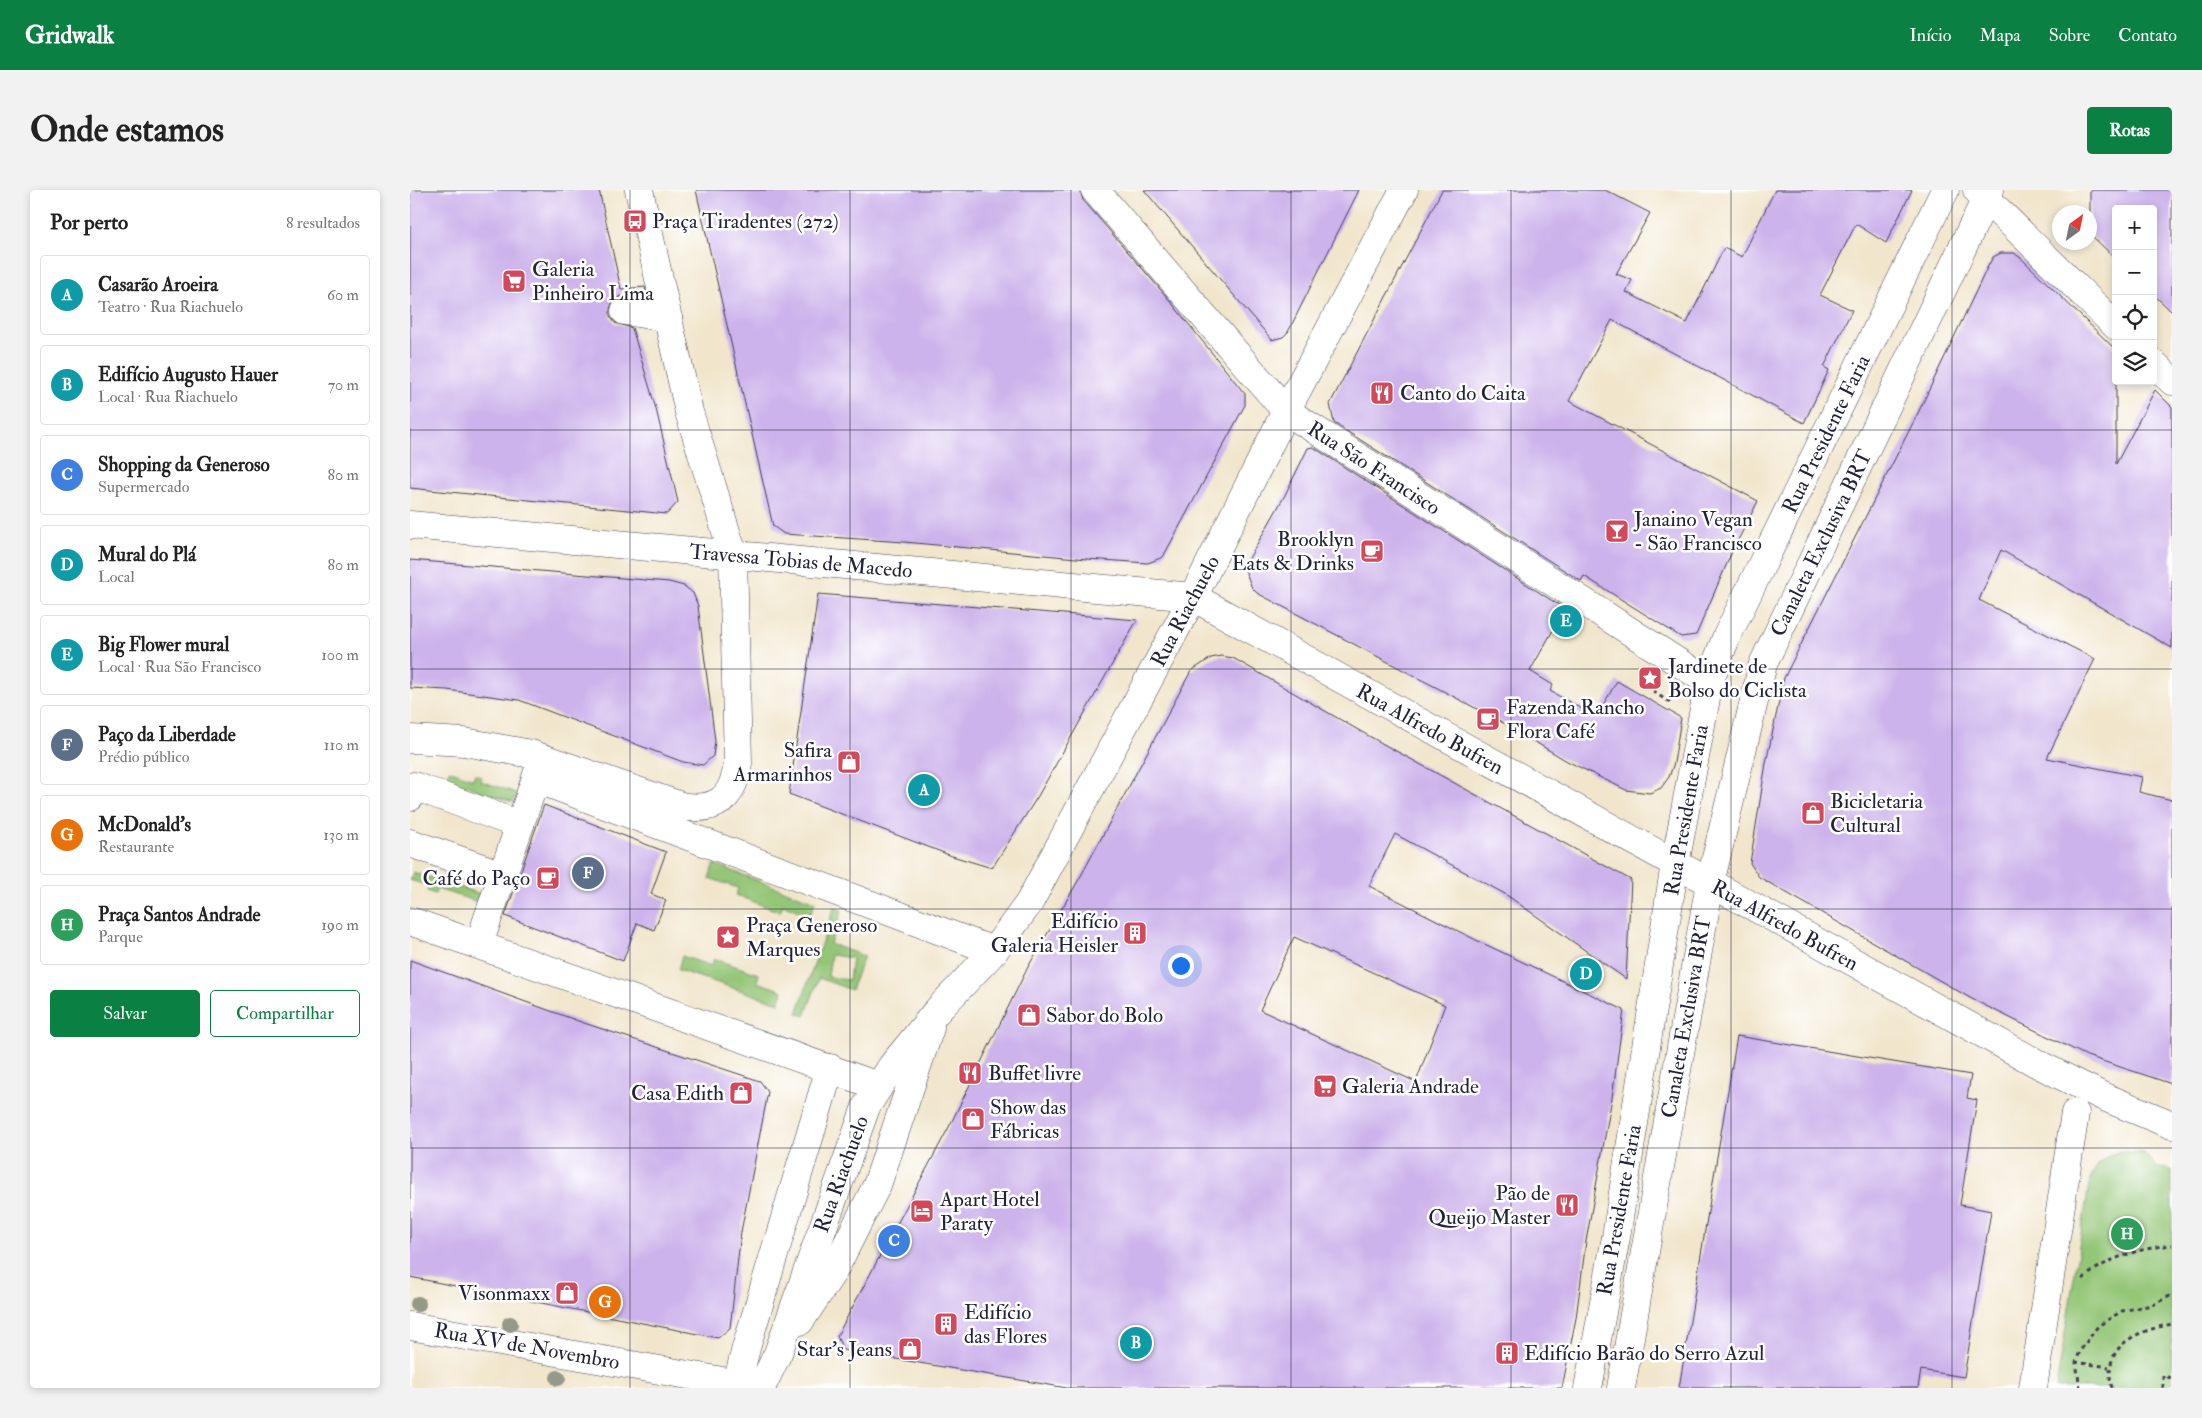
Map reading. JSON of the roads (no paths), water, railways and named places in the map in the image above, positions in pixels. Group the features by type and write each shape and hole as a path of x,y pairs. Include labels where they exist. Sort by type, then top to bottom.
{"street":[{"path":"539,769 681,806 696,808 720,802 731,790 736,778 738,763 733,554 689,412 639,190"},
{"name":"Rua São Francisco","path":"1095,190 1286,412 1709,682"},
{"name":"Rua Riachuelo","path":"778,1353 855,1130 878,1086 936,1012 994,951 1029,903 1193,597 1286,412 1404,190"},
{"name":"Rua Presidente Faria","path":"1588,1388 1616,1237 1675,864 1709,682 1726,638 1946,190"},
{"path":"1984,193 2112,322"},
{"name":"Canaleta Exclusiva BRT","path":"1621,1388 1710,883 1763,664 1984,193"},
{"path":"625,311 668,318"},
{"path":"2157,366 2172,381"},
{"name":"Travessa Tobias de Macedo","path":"410,525 1193,597"},
{"name":"Rua Alfredo Bufren","path":"1193,597 2038,1064 2102,1096 2172,1125"},
{"path":"410,739 501,747 539,769 994,951"},
{"path":"479,944 539,769"},
{"path":"410,797 414,786 520,825"},
{"path":"410,843 502,875"},
{"path":"410,921 878,1086"},
{"name":"Rua Riachuelo","path":"756,1387 834,1270 877,1185 936,1012"},
{"path":"756,1387 830,1068"},
{"path":"2033,1388 2076,1113"},
{"name":"Rua XV de Novembro","path":"410,1326 756,1387"}],"place":[{"name":"Praça Tiradentes (272)","path":"635,221"},
{"name":"Galeria Pinheiro Lima","path":"514,281"},
{"name":"Canto do Caita","path":"1382,393"},
{"name":"Janaino Vegan - São Francisco","path":"1617,531"},
{"name":"Brooklyn Eats & Drinks","path":"1372,551"},
{"name":"Big Flower mural","path":"1566,621"},
{"name":"Jardinete de Bolso do Ciclista","path":"1650,678"},
{"name":"Fazenda Rancho Flora Café","path":"1488,719"},
{"name":"Safira Armarinhos","path":"849,762"},
{"name":"Casarão Aroeira","path":"924,790"},
{"name":"Bicicletaria Cultural","path":"1813,813"},
{"name":"Paço da Liberdade","path":"588,873"},
{"name":"Café do Paço","path":"548,878"},
{"name":"Edifício Galeria Heisler","path":"1135,933"},
{"name":"Praça Generoso Marques","path":"728,937"},
{"name":"Mural do Plá","path":"1586,974"},
{"name":"Sabor do Bolo","path":"1029,1015"},
{"name":"Buffet livre","path":"970,1073"},
{"name":"Galeria Andrade","path":"1325,1086"},
{"name":"Casa Edith","path":"741,1093"},
{"name":"Show das Fábricas","path":"973,1119"},
{"name":"Pão de Queijo Master","path":"1567,1205"},
{"name":"Apart Hotel Paraty","path":"922,1211"},
{"name":"Praça Santos Andrade","path":"2127,1234"},
{"name":"Shopping da Generoso","path":"894,1241"},
{"name":"Visonmaxx","path":"567,1293"},
{"name":"McDonald's","path":"605,1302"},
{"name":"Edifício das Flores","path":"946,1324"},
{"name":"Edifício Augusto Hauer","path":"1136,1343"},
{"name":"Star's Jeans","path":"910,1349"},
{"name":"Edifício Barão do Serro Azul","path":"1507,1353"}]}
